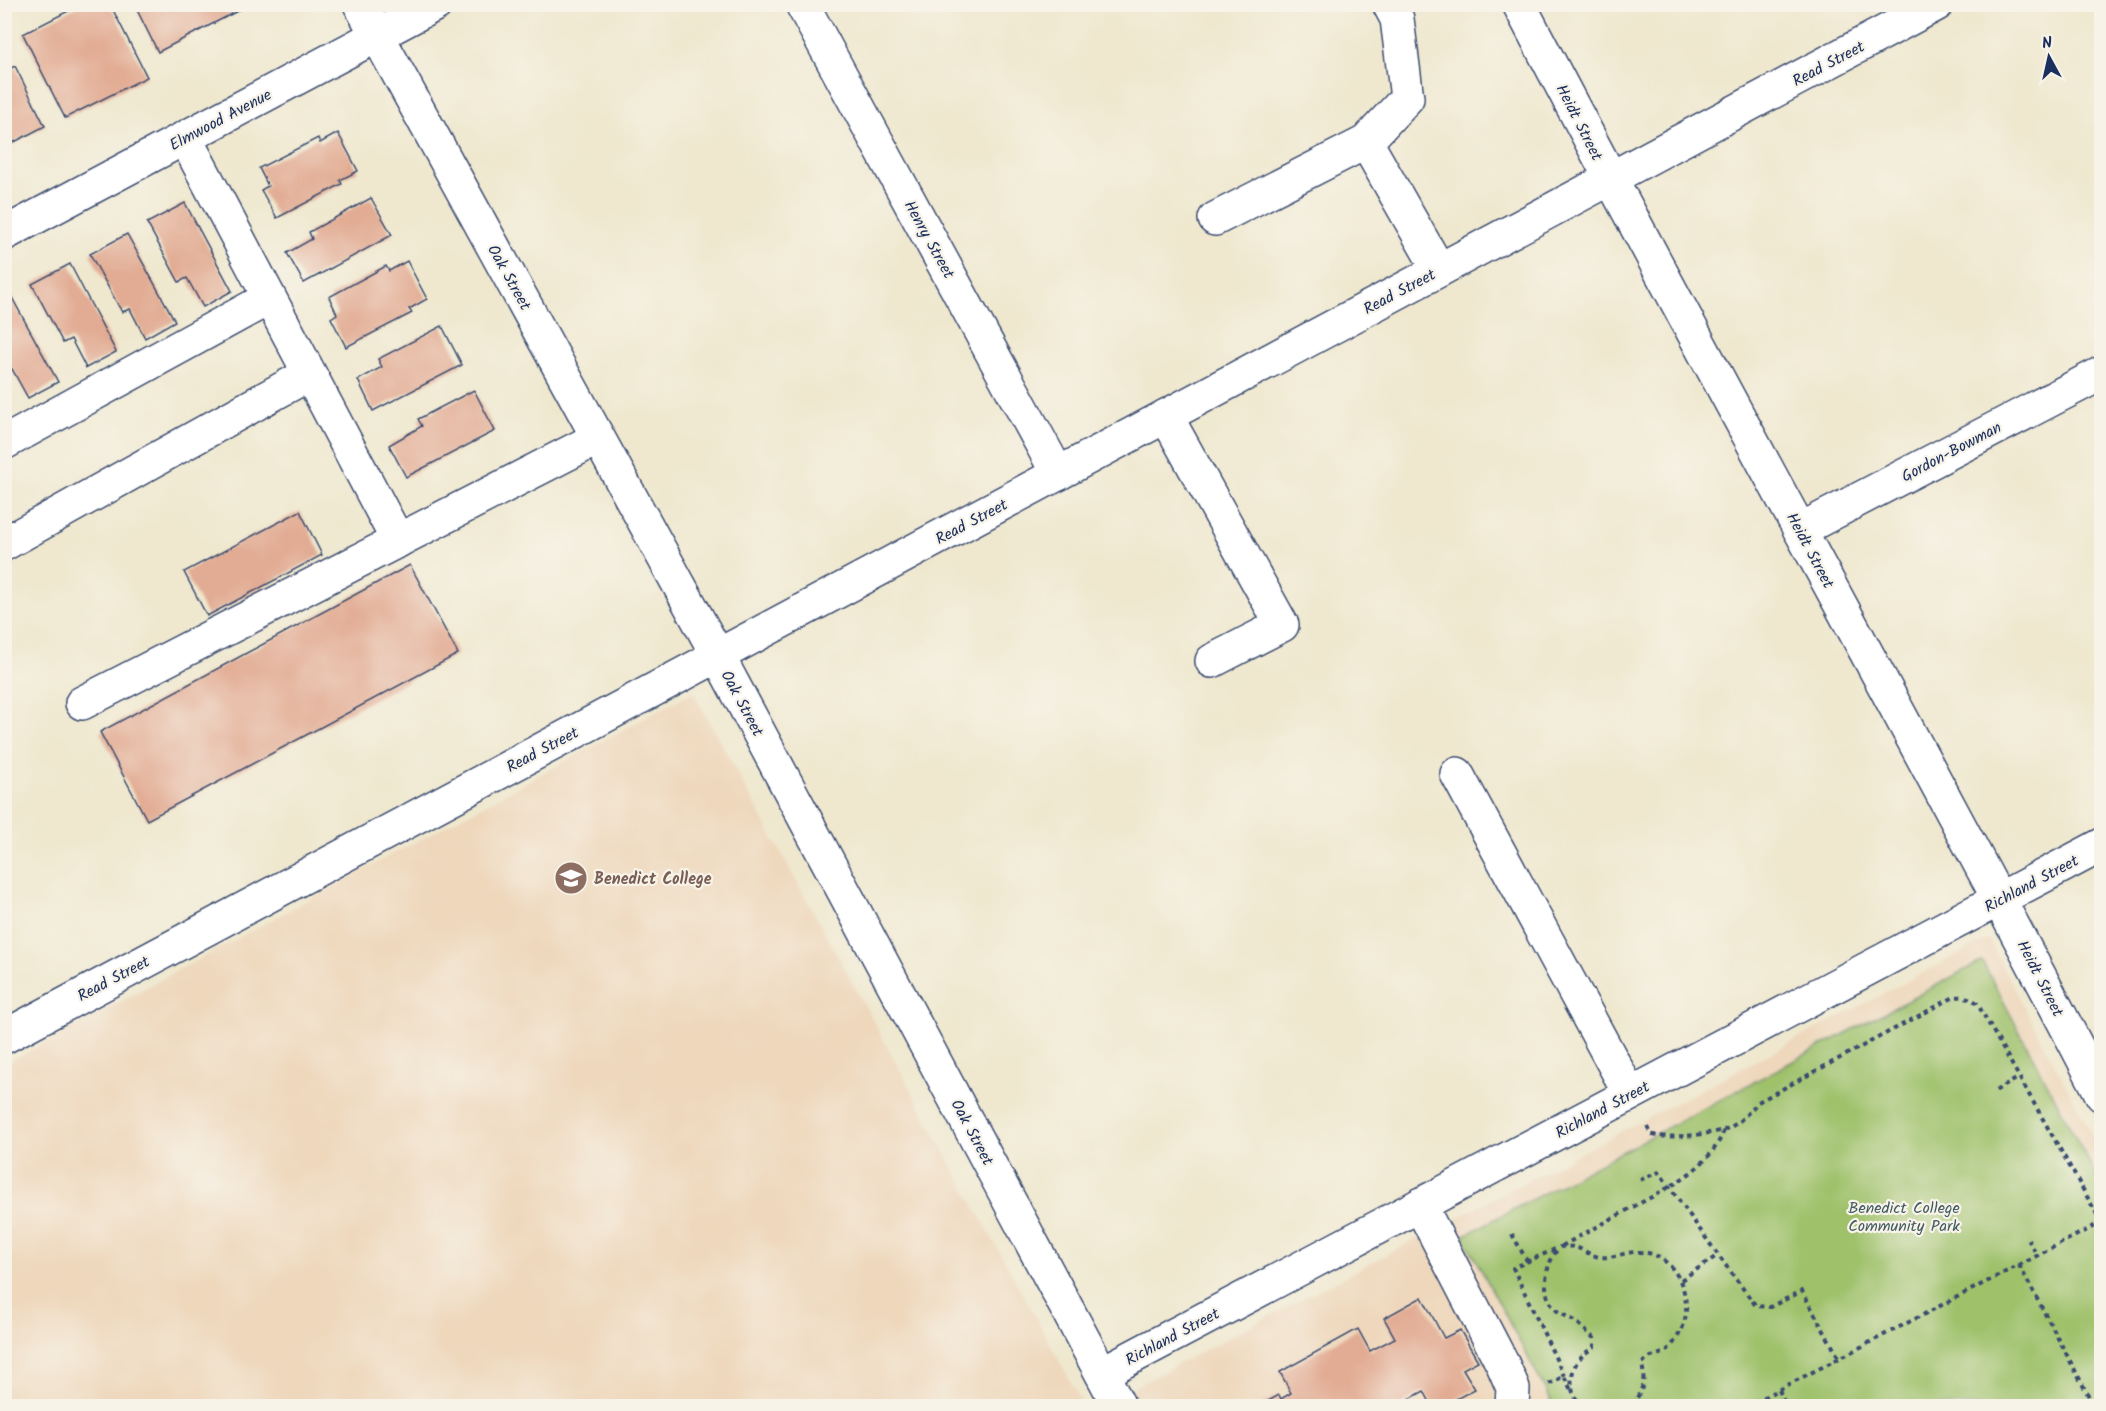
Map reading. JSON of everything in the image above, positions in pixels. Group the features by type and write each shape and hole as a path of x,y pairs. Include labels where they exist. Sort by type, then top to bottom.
{"street":[{"name":"Oak Street","path":"360,4 718,656 1119,1407"},
{"name":"Elmwood Avenue","path":"4,234 436,4"},
{"name":"Henry Street","path":"802,4 1058,474"},
{"path":"1215,219 1366,142 1407,99 1397,19 1389,4"},
{"name":"Heidt Street","path":"1519,4 1610,179 2000,899 2102,1095"},
{"name":"Read Street","path":"4,1037 1937,4"},
{"path":"185,138 398,541"},
{"path":"1366,142 1439,270"},
{"path":"4,443 269,298"},
{"name":"Gordon-Bowman","path":"1800,530 2102,373"},
{"path":"4,544 309,374"},
{"path":"1166,416 1282,624 1212,661"},
{"path":"82,703 598,438"},
{"path":"1457,774 1630,1094"},
{"name":"Richland Street","path":"1102,1373 2102,846"},
{"path":"1420,1204 1503,1365 1513,1388 1512,1407"}],"path":[{"path":"1647,1126 1651,1134 1661,1137 1724,1130 1746,1116 1758,1102 1954,997 1963,996 1977,1003 2101,1222 1747,1407"},
{"path":"1996,1091 2019,1078"},
{"path":"1579,1407 1512,1268 1560,1247 1669,1187 1701,1164 1712,1153 1720,1142 1724,1130"},
{"path":"1640,1180 1659,1172 1756,1306 1770,1307 1802,1291 1839,1358"},
{"path":"1512,1234 1527,1261"},
{"path":"2028,1239 2037,1255"},
{"path":"1585,1407 1575,1399 1572,1387 1575,1365 1581,1356 1594,1347 1594,1338 1578,1323 1557,1312 1548,1296 1548,1267 1551,1257 1560,1247 1572,1246 1600,1257 1641,1252 1654,1254 1681,1280 1686,1303 1683,1326 1678,1337 1665,1351 1646,1358 1642,1364 1644,1372 1642,1391 1630,1407"},
{"path":"1681,1280 1718,1255"},
{"path":"2019,1265 2094,1407"},
{"path":"1545,1386 1564,1376"},
{"path":"1779,1390 1786,1407"}],"shaded area":[{"name":"Benedict College","path":"693,692 1084,1406 5,1406 5,1064"},
{"name":"Benedict College Community Park","path":"1988,939 2101,1151 2101,1406 1098,1406"}],"green space":[{"name":"Benedict College Community Park","path":"1982,961 2101,1185 2101,1406 1554,1406 1463,1236"}],"building":[{"path":"82,4 110,4 147,77 65,118 23,34"},
{"path":"134,4 251,4 158,52"},
{"path":"15,66 45,126 5,147 5,71"},
{"path":"338,133 358,171 340,180 342,184 277,218 261,190 268,186 259,168 318,138 320,143"},
{"path":"371,198 392,235 304,283 287,253 312,239 309,232"},
{"path":"185,203 232,291 203,307 187,278 179,282 147,223"},
{"path":"127,234 175,321 145,338 130,309 122,312 90,254"},
{"path":"407,261 427,299 409,309 412,313 346,347 331,318 337,314 329,297 386,266 389,271"},
{"path":"70,264 116,352 86,368 71,339 63,343 32,284"},
{"path":"10,294 58,382 28,398 12,369 5,373 5,297"},
{"path":"442,326 462,365 373,411 358,380 382,367 378,359"},
{"path":"474,390 495,431 406,477 389,445 422,426 418,419"},
{"path":"300,511 322,555 207,616 184,572"},
{"path":"410,565 458,654 147,820 100,732"},
{"path":"1422,1297 1444,1338 1460,1330 1478,1361 1463,1369 1475,1389 1443,1406 1432,1406 1424,1391 1400,1404 1402,1406 1259,1406 1279,1395 1281,1399 1291,1393 1280,1372 1358,1329 1370,1351 1395,1338 1384,1318"}],"place":[{"name":"Benedict College","path":"571,878"}]}
